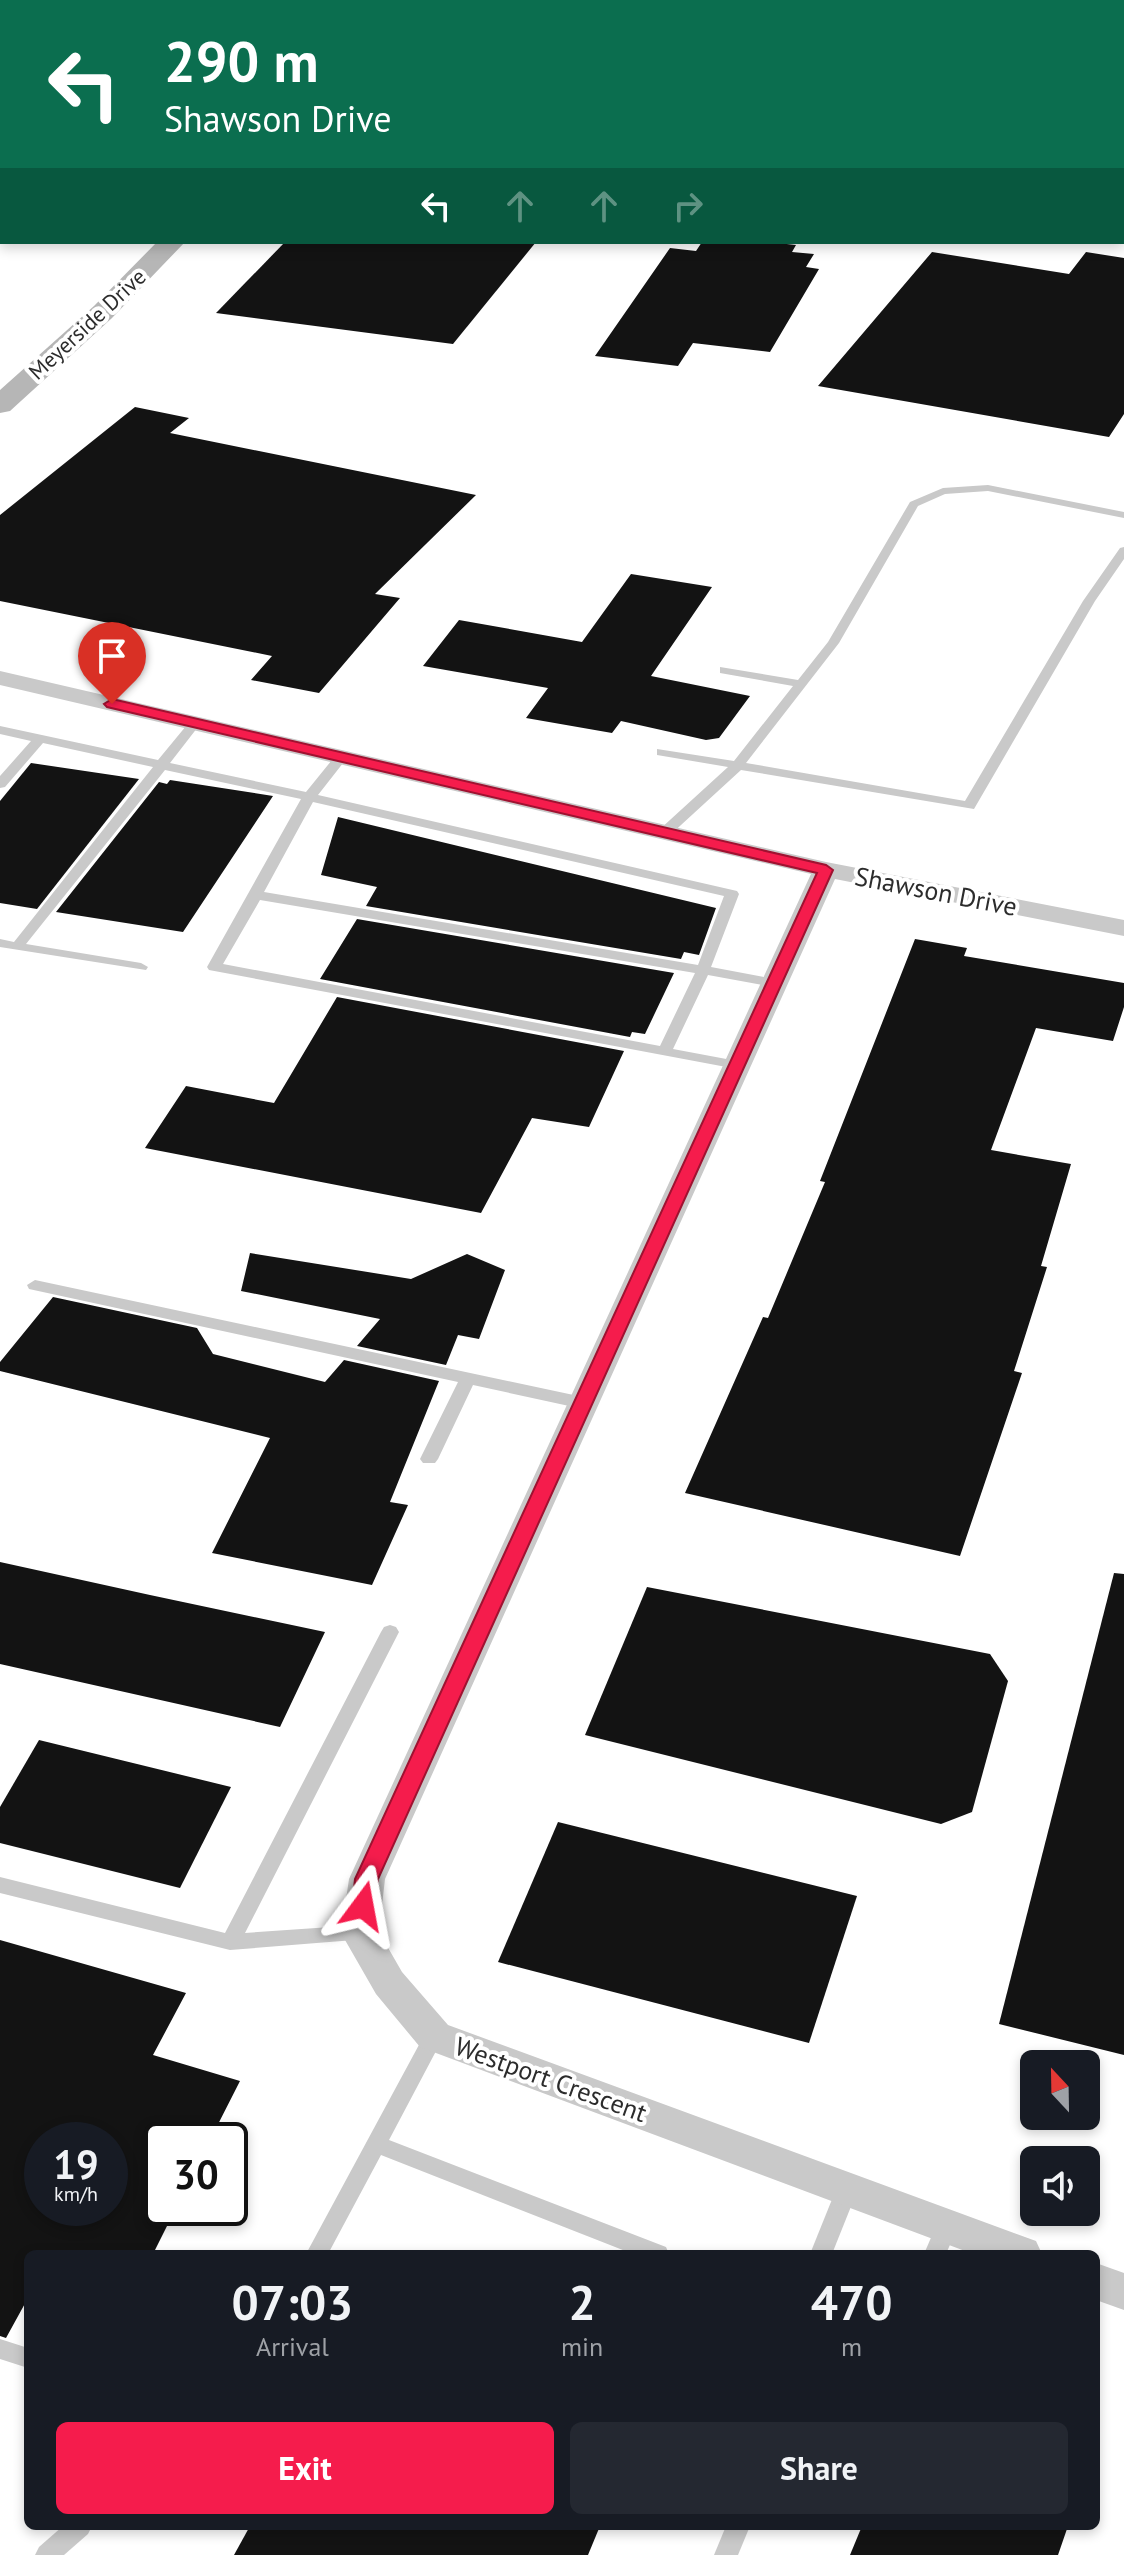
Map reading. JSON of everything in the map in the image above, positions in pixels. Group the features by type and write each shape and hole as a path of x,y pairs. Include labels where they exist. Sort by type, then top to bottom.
{"street":[{"name":"Meyerside Drive","path":"0,405 103,312 170,244"},
{"name":"Shawson Drive","path":"0,678 826,870 1124,928"},
{"path":"360,1933 367,1879 826,870"},
{"name":"Westport Crescent","path":"360,1933 389,1983 434,2036 847,2189 941,2240 999,2250"},
{"path":"1100,2283 1124,2292"}],"lane":[{"path":"664,833 737,766 833,643 914,504 943,491 988,488 1124,515"},
{"path":"662,752 969,806 1089,601 1124,550"},
{"path":"724,670 801,684"},
{"path":"17,947 195,723"},
{"path":"0,730 732,894 703,970 665,1051"},
{"path":"0,784 39,740"},
{"path":"341,758 309,797 214,967 737,1065"},
{"path":"256,895 774,983"},
{"path":"0,943 141,967"},
{"path":"35,1285 583,1403"},
{"path":"429,1459 468,1378"},
{"path":"230,1942 390,1632"},
{"path":"0,1885 230,1942 360,1933"},
{"path":"319,2250 434,2036"},
{"path":"376,2144 648,2250"},
{"path":"823,2250 847,2189"},
{"path":"0,2349 24,2357"},
{"path":"47,2555 75,2530"},
{"path":"726,2555 736,2530"}],"building":[{"path":"283,244 534,244 453,344 216,313"},
{"path":"701,244 796,245 792,252 814,254 806,267 819,269 770,352 693,343 678,366 595,356 670,248 696,251"},
{"path":"932,252 1069,274 1086,252 1124,258 1124,414 1109,437 818,386"},
{"path":"135,407 189,418 170,433 476,495 375,594 400,598 319,693 251,680 272,656 0,601 0,515"},
{"path":"631,574 712,587 651,676 750,696 719,738 706,740 621,721 612,733 526,718 548,688 423,666 459,620 582,642"},
{"path":"31,763 139,779 37,909 0,903 0,801"},
{"path":"170,780 273,796 183,932 56,912 159,782 167,784"},
{"path":"338,817 716,908 699,955 684,952 681,959 366,906 377,887 321,875"},
{"path":"357,919 674,973 645,1034 632,1032 630,1037 320,979"},
{"path":"915,939 967,948 964,956 1124,983 1124,1007 1113,1041 1036,1028 991,1150 1071,1164 1041,1266 1047,1267 1014,1371 1022,1373 960,1556 685,1493 763,1317 768,1318 825,1182 820,1181"},
{"path":"337,997 624,1051 589,1127 532,1118 481,1213 145,1148 186,1086 274,1103"},
{"path":"250,1253 411,1279 467,1254 505,1270 479,1339 458,1335 446,1365 357,1346 380,1319 241,1291"},
{"path":"53,1297 197,1328 213,1354 325,1382 344,1360 439,1381 390,1502 408,1505 372,1585 212,1553 270,1438 0,1371 0,1362"},
{"path":"0,1562 325,1632 280,1727 0,1664"},
{"path":"1114,1573 1124,1574 1124,2055 999,2024"},
{"path":"647,1587 990,1654 1008,1681 972,1812 941,1824 585,1735"},
{"path":"39,1740 231,1787 180,1888 0,1843 0,1807"},
{"path":"558,1822 857,1896 809,2043 498,1962"},
{"path":"0,1940 186,1993 153,2055 240,2081 219,2122 144,2122 144,2226 167,2226 155,2250 24,2250 24,2305 6,2338 0,2336"},
{"path":"248,2530 598,2530 588,2555 234,2555"},
{"path":"860,2530 1067,2530 1058,2555 850,2555"}],"route":[{"path":"112,704 826,870 367,1879 363,1906"}]}
